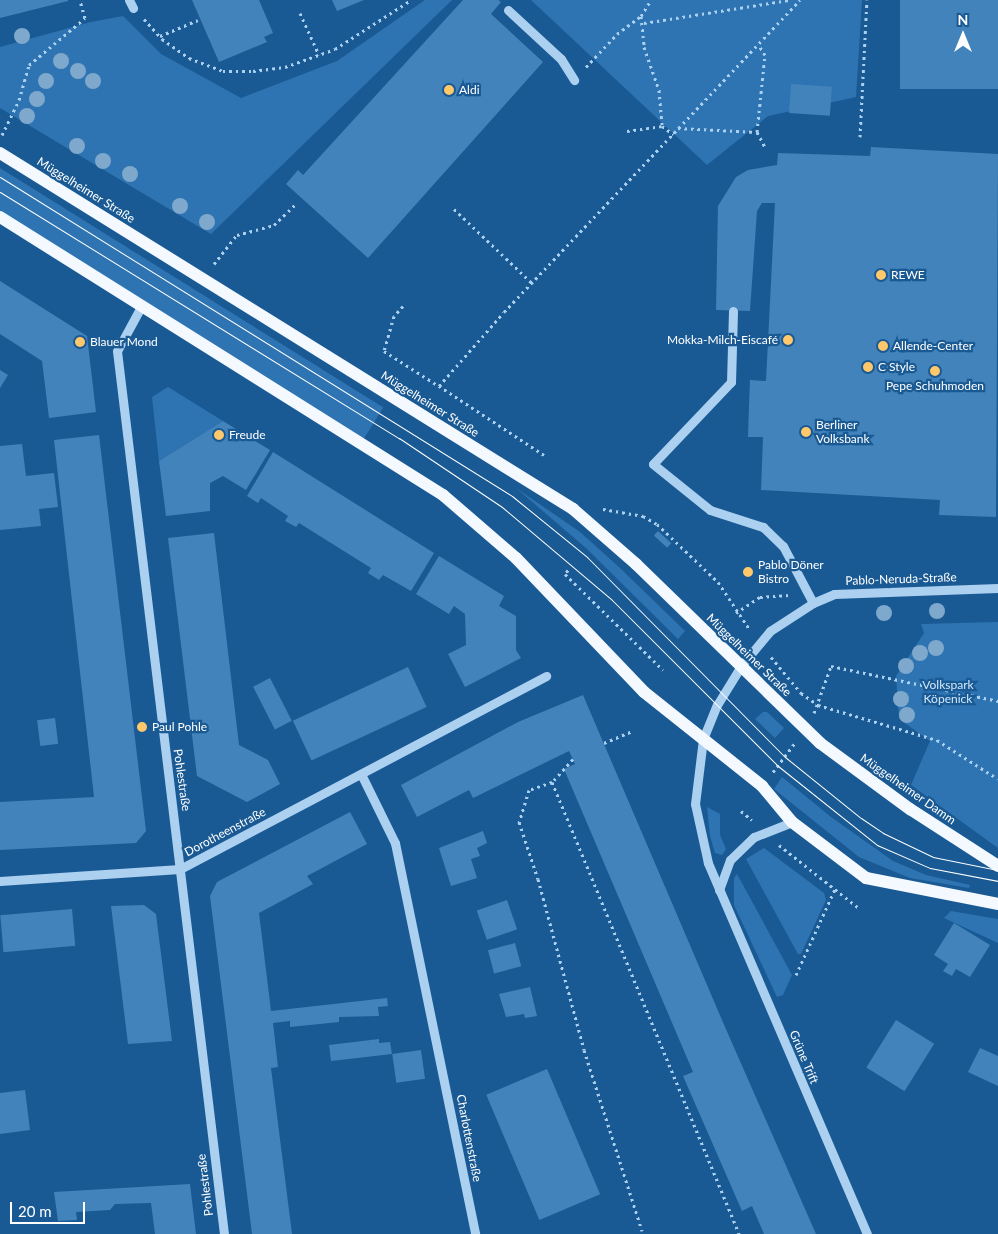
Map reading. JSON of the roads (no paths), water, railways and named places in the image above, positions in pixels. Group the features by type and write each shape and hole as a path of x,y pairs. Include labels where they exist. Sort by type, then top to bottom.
{"main road":[{"name":"Müggelheimer Straße","path":"0,153 573,509 636,564 806,730"},
{"path":"0,217 449,499 516,558 644,692 762,786 792,822 866,878 998,904"},
{"name":"Müggelheimer Damm","path":"806,730 910,809 998,866"}],"street":[{"path":"508,10 561,59 574,80"},
{"name":"Pohlestraße","path":"142,305 117,351 224,1234"},
{"path":"733,310 731,382 653,464 710,510 763,527 783,546 814,603"},
{"name":"Pablo-Neruda-Straße","path":"703,739 717,705 740,666 760,642 780,623 814,603 834,594 998,588"},
{"name":"Dorotheenstraße","path":"0,881 180,870 546,676"},
{"name":"Grüne Trift","path":"703,739 695,804 708,863 867,1234"},
{"name":"Charlottenstraße","path":"361,774 395,842 476,1234"},
{"path":"719,890 730,860 754,837 792,822"}],"tram line":[{"path":"0,177 512,496 587,557 785,757 861,818 883,833 933,857 998,870"},
{"path":"0,192 399,438 502,507 612,600 778,766 877,845 930,868 998,881"}],"place":[{"name":"Aldi","path":"449,90"},
{"name":"REWE","path":"881,275"},
{"name":"Mokka-Milch-Eiscafé","path":"788,340"},
{"name":"Blauer Mond","path":"80,342"},
{"name":"Allende-Center","path":"883,346"},
{"name":"C Style","path":"868,367"},
{"name":"Pepe Schuhmoden","path":"935,371"},
{"name":"Berliner Volksbank","path":"806,432"},
{"name":"Freude","path":"219,435"},
{"name":"Pablo Döner Bistro","path":"748,572"},
{"name":"Paul Pohle","path":"142,727"}],"park label":[{"name":"Volkspark Köpenick","path":"948,692"}]}
